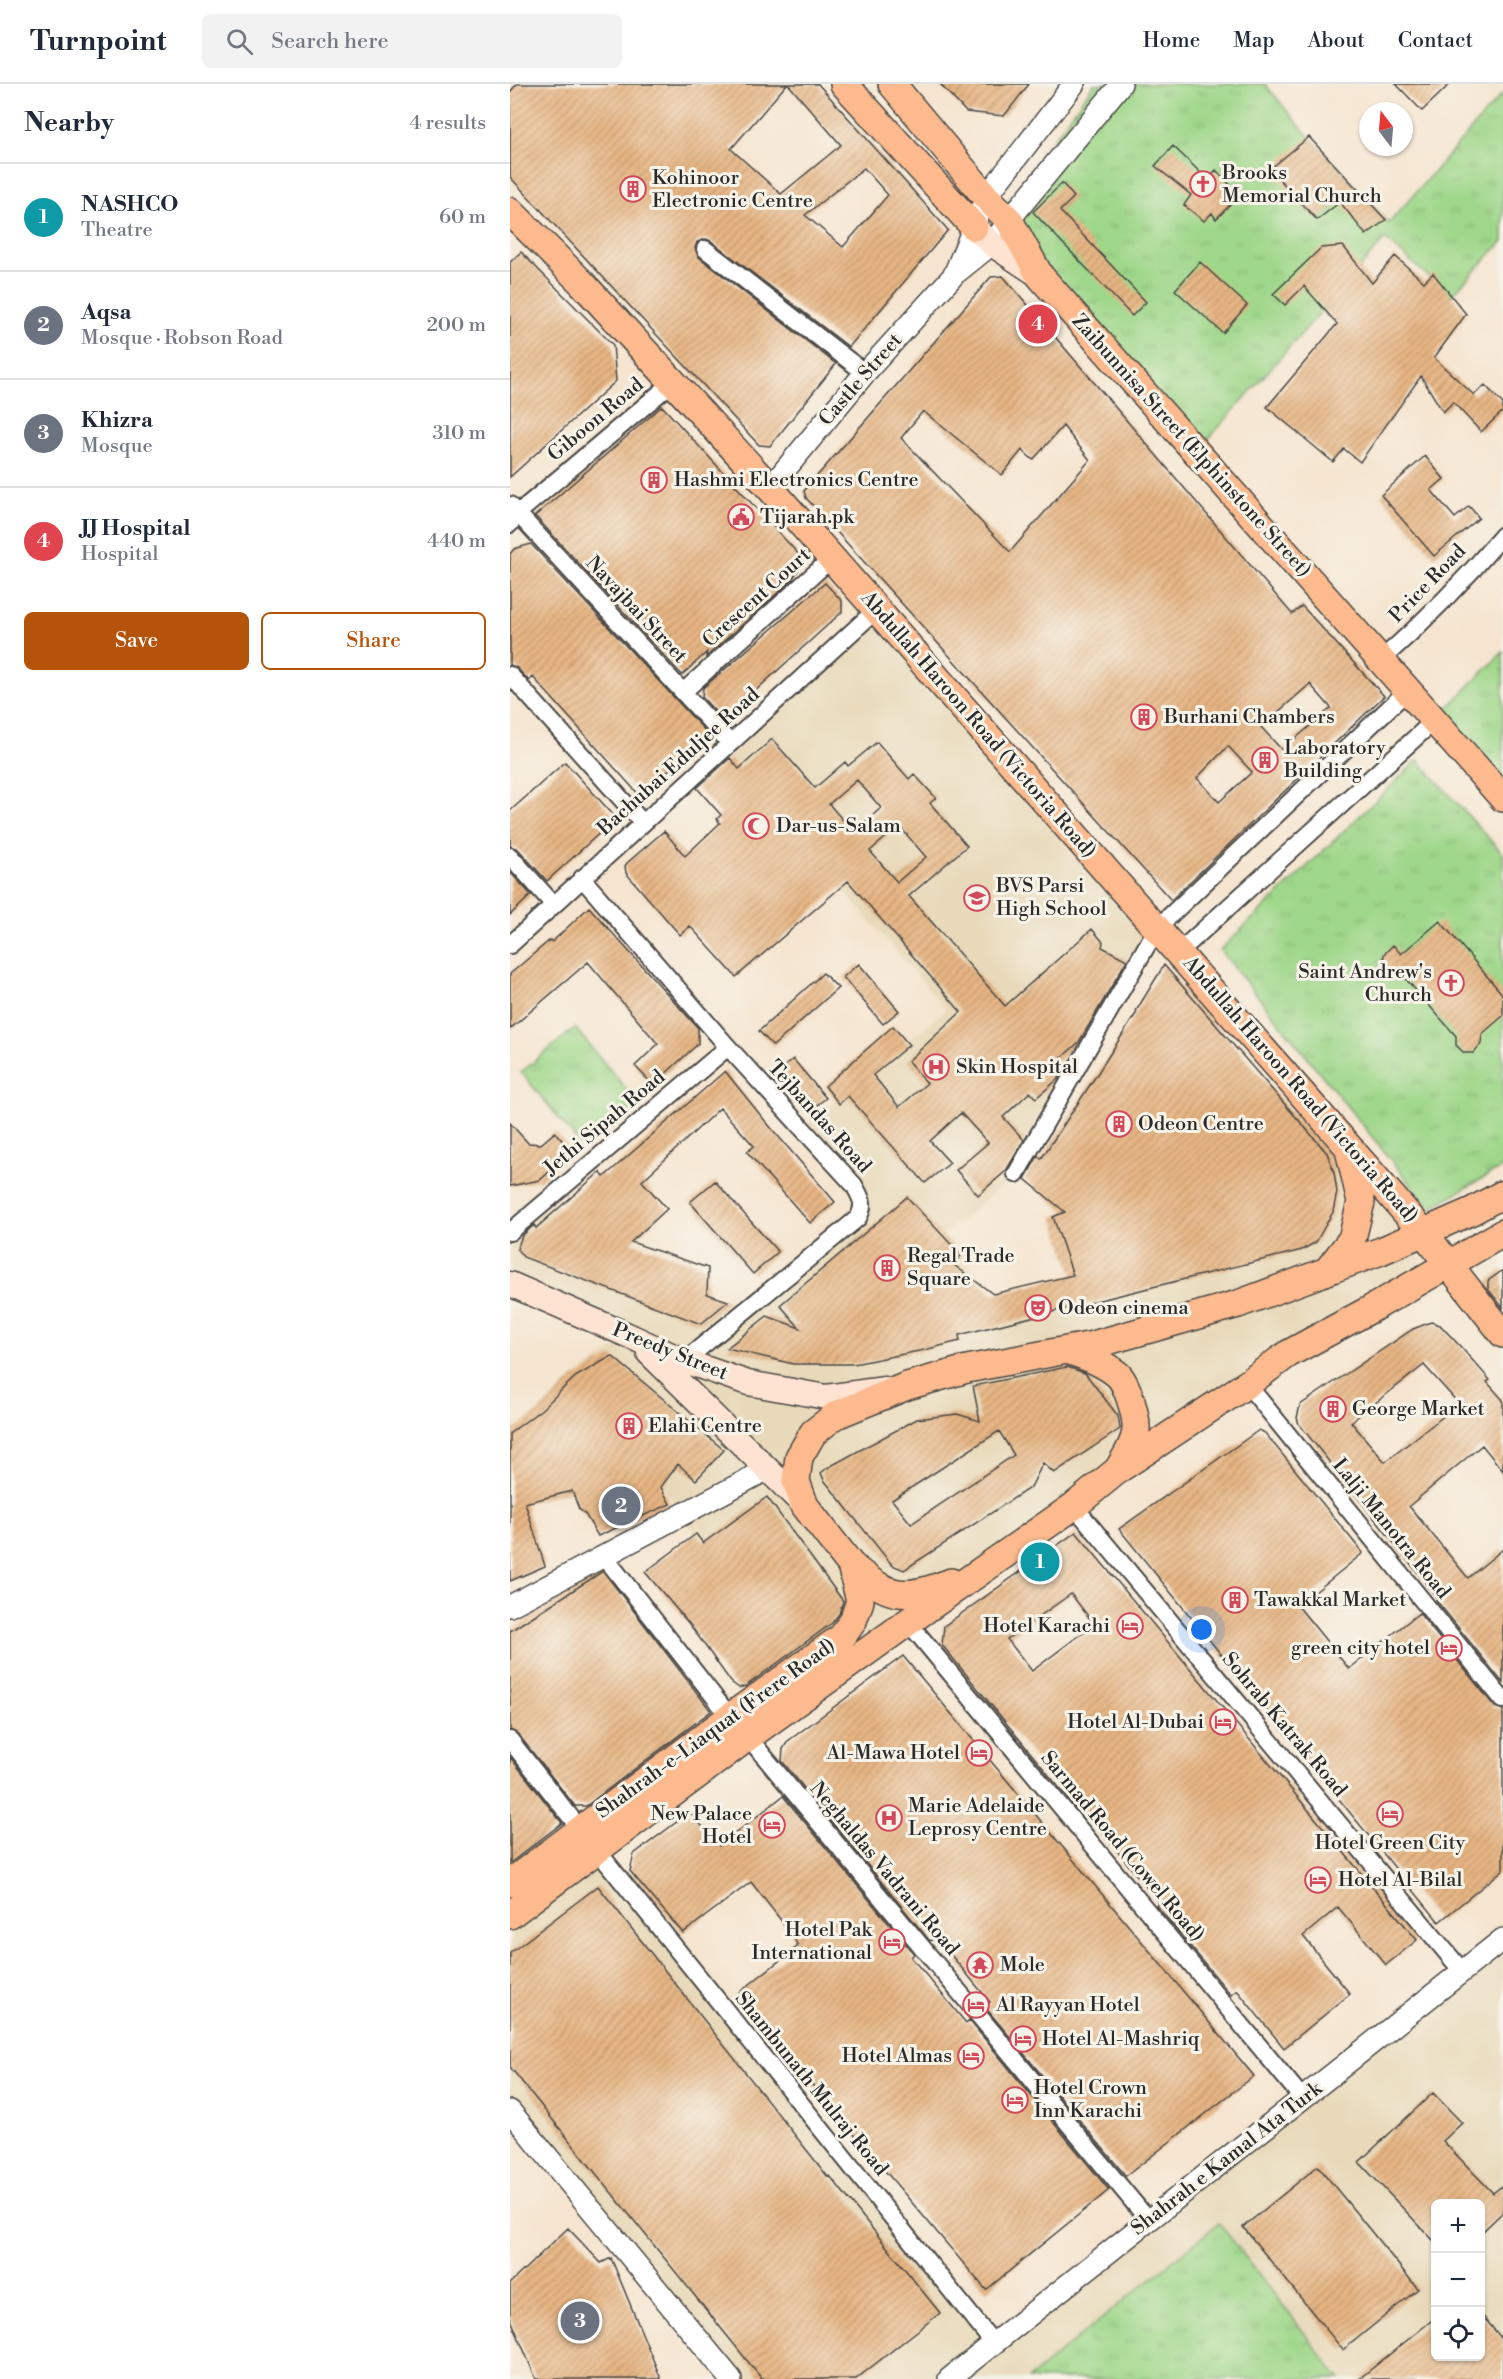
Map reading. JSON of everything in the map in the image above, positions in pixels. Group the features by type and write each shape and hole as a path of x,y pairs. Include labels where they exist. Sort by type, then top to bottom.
{"main road":[{"path":"844,84 983,235 1040,276"},
{"name":"Zaibunnisa Street (Elphinstone Street)","path":"892,84 1009,220 1040,276 1503,798"},
{"name":"Abdullah Haroon Road (Victoria Road)","path":"510,211 582,283 832,558 1424,1233 1503,1334"},
{"path":"1326,1272 1352,1239 1360,1202 1349,1149"},
{"name":"Shahrah-e-Liaquat (Frere Road)","path":"510,1915 588,1839 730,1717 842,1637 853,1621 860,1601 851,1565 805,1506 796,1481 799,1457 813,1433 836,1415 907,1386 967,1369 1093,1345 1238,1304 1424,1233 1503,1194"},
{"name":"Shahrah-e-Liaquat (Frere Road)","path":"510,1883 588,1839 748,1737 908,1622 1018,1547 1119,1469 1288,1354 1503,1233"},
{"name":"Preedy Street","path":"510,1284 632,1336 684,1362 748,1383 826,1397 907,1386"},
{"path":"632,1336 805,1506"},
{"path":"1067,1350 1100,1362 1119,1375 1130,1398 1136,1428 1132,1445 1119,1469"},
{"path":"851,1565 872,1583 897,1594 923,1593 954,1581 1018,1547"}],"street":[{"name":"Castle Street","path":"770,488 865,373 954,275 983,235 986,196 1074,84"},
{"path":"983,235 1009,220 1121,84"},
{"path":"1053,112 1085,128"},
{"path":"705,249 865,373"},
{"name":"Giboon Road","path":"513,514 673,382"},
{"name":"Navajbai Street","path":"513,514 730,743"},
{"name":"Price Road","path":"1381,660 1423,623 1466,579 1503,535"},
{"name":"Crescent Court","path":"683,692 832,558"},
{"name":"Bachubai Eduljee Road","path":"510,945 876,610"},
{"path":"510,675 643,823"},
{"path":"1016,1174 1157,928 1407,691"},
{"path":"1179,952 1435,720"},
{"path":"510,856 554,905"},
{"name":"Tejbandas Road","path":"582,878 728,1047 854,1185 862,1198 863,1209 858,1218 684,1362"},
{"name":"Jethi Sipah Road","path":"510,1232 728,1047"},
{"name":"Lalji Manotra Road","path":"1247,1384 1503,1700"},
{"path":"510,1606 766,1470"},
{"name":"Sohrab Katrak Road","path":"1074,1506 1462,1971"},
{"path":"604,1556 730,1717"},
{"name":"Sarmad Road (Cowel Road)","path":"908,1622 1303,2099"},
{"name":"Neghaldas Vadrani Road","path":"748,1737 1149,2221"},
{"name":"Shambunath Mulraj Road","path":"510,1740 994,2344"},
{"name":"Shahrah e Kamal Ata Turk","path":"950,2379 1503,1939"},
{"path":"510,2111 731,2379"}],"shaded area":[{"path":"876,610 1157,928 1016,1174 943,1235 993,1294 1168,1252 1252,1186 1324,1120 1449,1264 1074,1506 826,1682 752,1583 742,1590 696,1534 657,1479 612,1474 535,1414 575,1377 631,1337 510,1284 510,1232 550,1198 616,1264 750,1307 863,1209 802,1129 946,1009 723,750"},
{"path":"596,1849 994,2344 1503,1939 1503,2379 731,2379 510,2110 510,1915"}],"green space":[{"name":"Brooks Memorial Church","path":"1094,84 1265,84 1309,137 1389,223 1503,93 1503,241 1451,296 1385,239 1197,452 991,225"},
{"path":"1503,652 1503,798 1435,720"},
{"name":"Saint Andrew's Church","path":"1418,760 1503,854 1503,1167 1430,1208 1220,950"},
{"path":"575,1028 638,1103 583,1148 521,1072"},
{"path":"1219,2223 1340,2379 1028,2379"}],"building":[{"path":"517,84 787,84 731,149 781,194 841,145 788,84 818,84 948,230 849,347 711,241 706,239 697,242 695,248 699,257 836,364 770,446 759,445 510,177 510,92","holes":["864,168 888,195 843,247 805,215"]},
{"path":"940,84 1029,84 1004,116 966,112"},
{"path":"1396,84 1450,84 1422,111"},
{"path":"1309,137 1386,220 1366,235 1340,202 1317,220 1270,169"},
{"name":"Brooks Memorial Church","path":"1173,146 1207,179 1216,170 1235,190 1227,198 1233,202 1216,219 1212,213 1204,221 1184,205 1191,195 1155,166"},
{"path":"1062,183 1074,197 1060,211 1146,302 1132,316 1033,212"},
{"path":"1343,246 1372,283 1395,256 1424,282 1433,273 1466,314 1434,358 1474,395 1485,385 1503,404 1503,411 1481,432 1453,402 1443,412 1421,376 1360,462 1344,449 1333,462 1267,407 1337,324 1304,286 1285,305 1273,294 1321,248"},
{"path":"521,252 613,345 616,381 510,477 510,262"},
{"path":"1200,262 1247,305 1223,333 1175,290"},
{"path":"1003,276 1292,614 1302,606 1384,696 1171,900 806,498 804,491 991,277","holes":["923,411 1002,475 1022,450 1033,460 1063,426 1090,460 1010,552 901,438","1310,684 1331,708 1282,750 1261,727","1228,746 1252,772 1219,802 1197,778"]},
{"name":"Hashmi Electronics Centre","path":"662,406 804,560 792,580 706,657 707,652 682,675 535,516"},
{"path":"1425,456 1444,479 1431,490 1455,518 1469,506 1479,518 1434,556 1381,495"},
{"path":"531,544 708,734 640,796 533,677 529,681 517,668 510,665 510,554 514,549"},
{"path":"825,583 842,601 842,612 723,720 702,697 703,688"},
{"path":"772,739 815,788 845,762 848,766 877,742 909,779 914,774 936,798 930,803 967,846 909,896 1005,1006 1092,929 1103,942 1102,947 1127,960 1079,1042 1058,1061 1063,1070 1058,1079 1036,1098 1030,1092 1003,1117 1024,1140 1006,1171 978,1195 956,1170 988,1143 961,1113 930,1141 950,1163 925,1183 848,1096 839,1104 825,1086 893,1026 909,1045 873,1075 899,1107 927,1083 908,1061 961,1012 848,881 736,977 690,926 680,935 626,873 627,863 664,831 685,856 720,823 717,819 721,815 697,788 730,758 739,769","holes":["857,780 881,808 853,832 829,804","899,826 926,857 897,882 870,851"]},
{"path":"565,762 616,818 547,881 518,849 510,846 510,811"},
{"path":"510,872 531,895 510,915"},
{"path":"589,907 698,1028 698,1044 653,1085 635,1066 658,1044 588,962 510,1029 510,974 550,940 552,942"},
{"name":"Saint Andrew's Church","path":"1440,921 1503,995 1503,1016 1482,1034 1481,1044 1473,1053 1464,1053 1456,1045 1456,1036 1398,970 1390,970 1383,963 1384,954 1393,945 1401,954"},
{"path":"859,964 899,1011 883,1024 843,977"},
{"path":"1164,965 1327,1153 1334,1173 1337,1192 1333,1212 1316,1242 1302,1250 959,1335 960,1341 854,1364 793,1364 727,1348 767,1316 800,1328 780,1305 907,1197 961,1255 954,1265 993,1294 1073,1275 1053,1217 1065,1212 1025,1179 1038,1156 1041,1159 1090,1085"},
{"path":"823,973 838,988 773,1046 759,1031"},
{"path":"793,1059 826,1098 812,1109 779,1071"},
{"path":"725,1071 835,1202 810,1223 747,1152 754,1146 720,1108 642,1181 667,1209 631,1242 708,1268 707,1294 728,1301 701,1324 523,1257 517,1249 522,1236 534,1225 536,1228 600,1172 604,1177"},
{"path":"510,1123 528,1143 541,1144 555,1132 572,1152 540,1180 510,1186"},
{"path":"715,1181 778,1252 753,1274 690,1202"},
{"path":"1503,1270 1503,1308 1488,1289 1488,1281"},
{"path":"1431,1322 1440,1325 1490,1380 1487,1382 1503,1400 1503,1471 1482,1445 1409,1506 1468,1578 1503,1549 1503,1683 1299,1424 1297,1418 1300,1405 1413,1329","holes":["1424,1365 1459,1404 1385,1462 1351,1422"]},
{"path":"612,1356 724,1450 696,1480 678,1464 661,1487 670,1504 598,1536 585,1514 579,1509 572,1491 525,1503 545,1566 510,1581 510,1433 542,1409 575,1377"},
{"path":"1067,1367 1085,1373 1118,1416 1120,1429 1054,1473 1043,1463 1031,1487 904,1570 892,1565 824,1480 821,1473 917,1419 957,1414 980,1421 973,1386","holes":["999,1431 1014,1455 911,1524 892,1500"]},
{"path":"1259,1430 1265,1433 1363,1553 1298,1606 1349,1669 1419,1613 1495,1707 1503,1710 1503,1870 1439,1922 1119,1529"},
{"path":"767,1497 843,1601 839,1614 832,1623 746,1686 739,1688 731,1682 691,1626 645,1572 696,1534 703,1543"},
{"path":"1076,1532 1417,1940 1386,1965 1338,1907 1303,1936 1350,1994 1284,2048 1237,1990 1231,1995 1156,1905 1159,1903 1089,1816 1085,1819 942,1645 944,1626","holes":["1071,1594 1094,1624 1032,1671 1007,1639"]},
{"path":"603,1571 711,1711 586,1806 575,1806 518,1734 510,1730 510,1631"},
{"path":"903,1656 1254,2076 1126,2176 985,2007 990,2002 936,1937 930,1941 782,1761 783,1749 788,1741"},
{"path":"510,1757 562,1823 510,1863"},
{"path":"783,1796 914,1954 911,1957 966,2023 969,2020 1109,2190 986,2290 736,1995 798,1946 791,1933 751,1882 683,1933 630,1871 634,1854 690,1812 719,1846"},
{"path":"598,1886 828,2177 830,2176 940,2313 856,2379 762,2379 510,2067 510,1953"},
{"path":"1433,2093 1462,2123 1443,2141 1493,2193 1503,2185 1503,2212 1485,2229 1485,2199 1431,2199 1431,2238 1359,2162"},
{"path":"1318,2166 1418,2289 1343,2350 1243,2227"},
{"path":"568,2228 601,2263 611,2258 661,2379 536,2379 510,2317 510,2283"},
{"path":"1485,2319 1503,2340 1503,2379 1359,2379 1431,2321 1431,2361 1485,2361"}],"place":[{"name":"Brooks Memorial Church","path":"1203,184"},
{"name":"Kohinoor Electronic Centre","path":"633,189"},
{"name":"JJ Hospital","path":"1038,324"},
{"name":"Hashmi Electronics Centre","path":"654,480"},
{"name":"Tijarah.pk","path":"741,517"},
{"name":"Burhani Chambers","path":"1144,717"},
{"name":"Laboratory Building","path":"1265,760"},
{"name":"Dar-us-Salam","path":"756,826"},
{"name":"BVS Parsi High School","path":"977,898"},
{"name":"Saint Andrew's Church","path":"1451,983"},
{"name":"Skin Hospital","path":"936,1067"},
{"name":"Odeon Centre","path":"1119,1124"},
{"name":"Regal Trade Square","path":"887,1268"},
{"name":"Odeon cinema","path":"1038,1308"},
{"name":"George Market","path":"1333,1409"},
{"name":"Elahi Centre","path":"629,1426"},
{"name":"Aqsa","path":"621,1506"},
{"name":"NASHCO","path":"1040,1562"},
{"name":"Tawakkal Market","path":"1235,1600"},
{"name":"Hotel Karachi","path":"1130,1626"},
{"name":"green city hotel","path":"1449,1648"},
{"name":"Hotel Al-Dubai","path":"1223,1722"},
{"name":"Al-Mawa Hotel","path":"979,1753"},
{"name":"Hotel Green City","path":"1390,1814"},
{"name":"Marie Adelaide Leprosy Centre","path":"889,1818"},
{"name":"New Palace Hotel","path":"772,1825"},
{"name":"Hotel Al-Bilal","path":"1318,1880"},
{"name":"Hotel Pak International","path":"892,1942"},
{"name":"Mole","path":"980,1965"},
{"name":"Al Rayyan Hotel","path":"976,2005"},
{"name":"Hotel Al-Mashriq","path":"1023,2039"},
{"name":"Hotel Almas","path":"971,2056"},
{"name":"Hotel Crown Inn Karachi","path":"1015,2100"},
{"name":"Khizra","path":"580,2321"}]}
